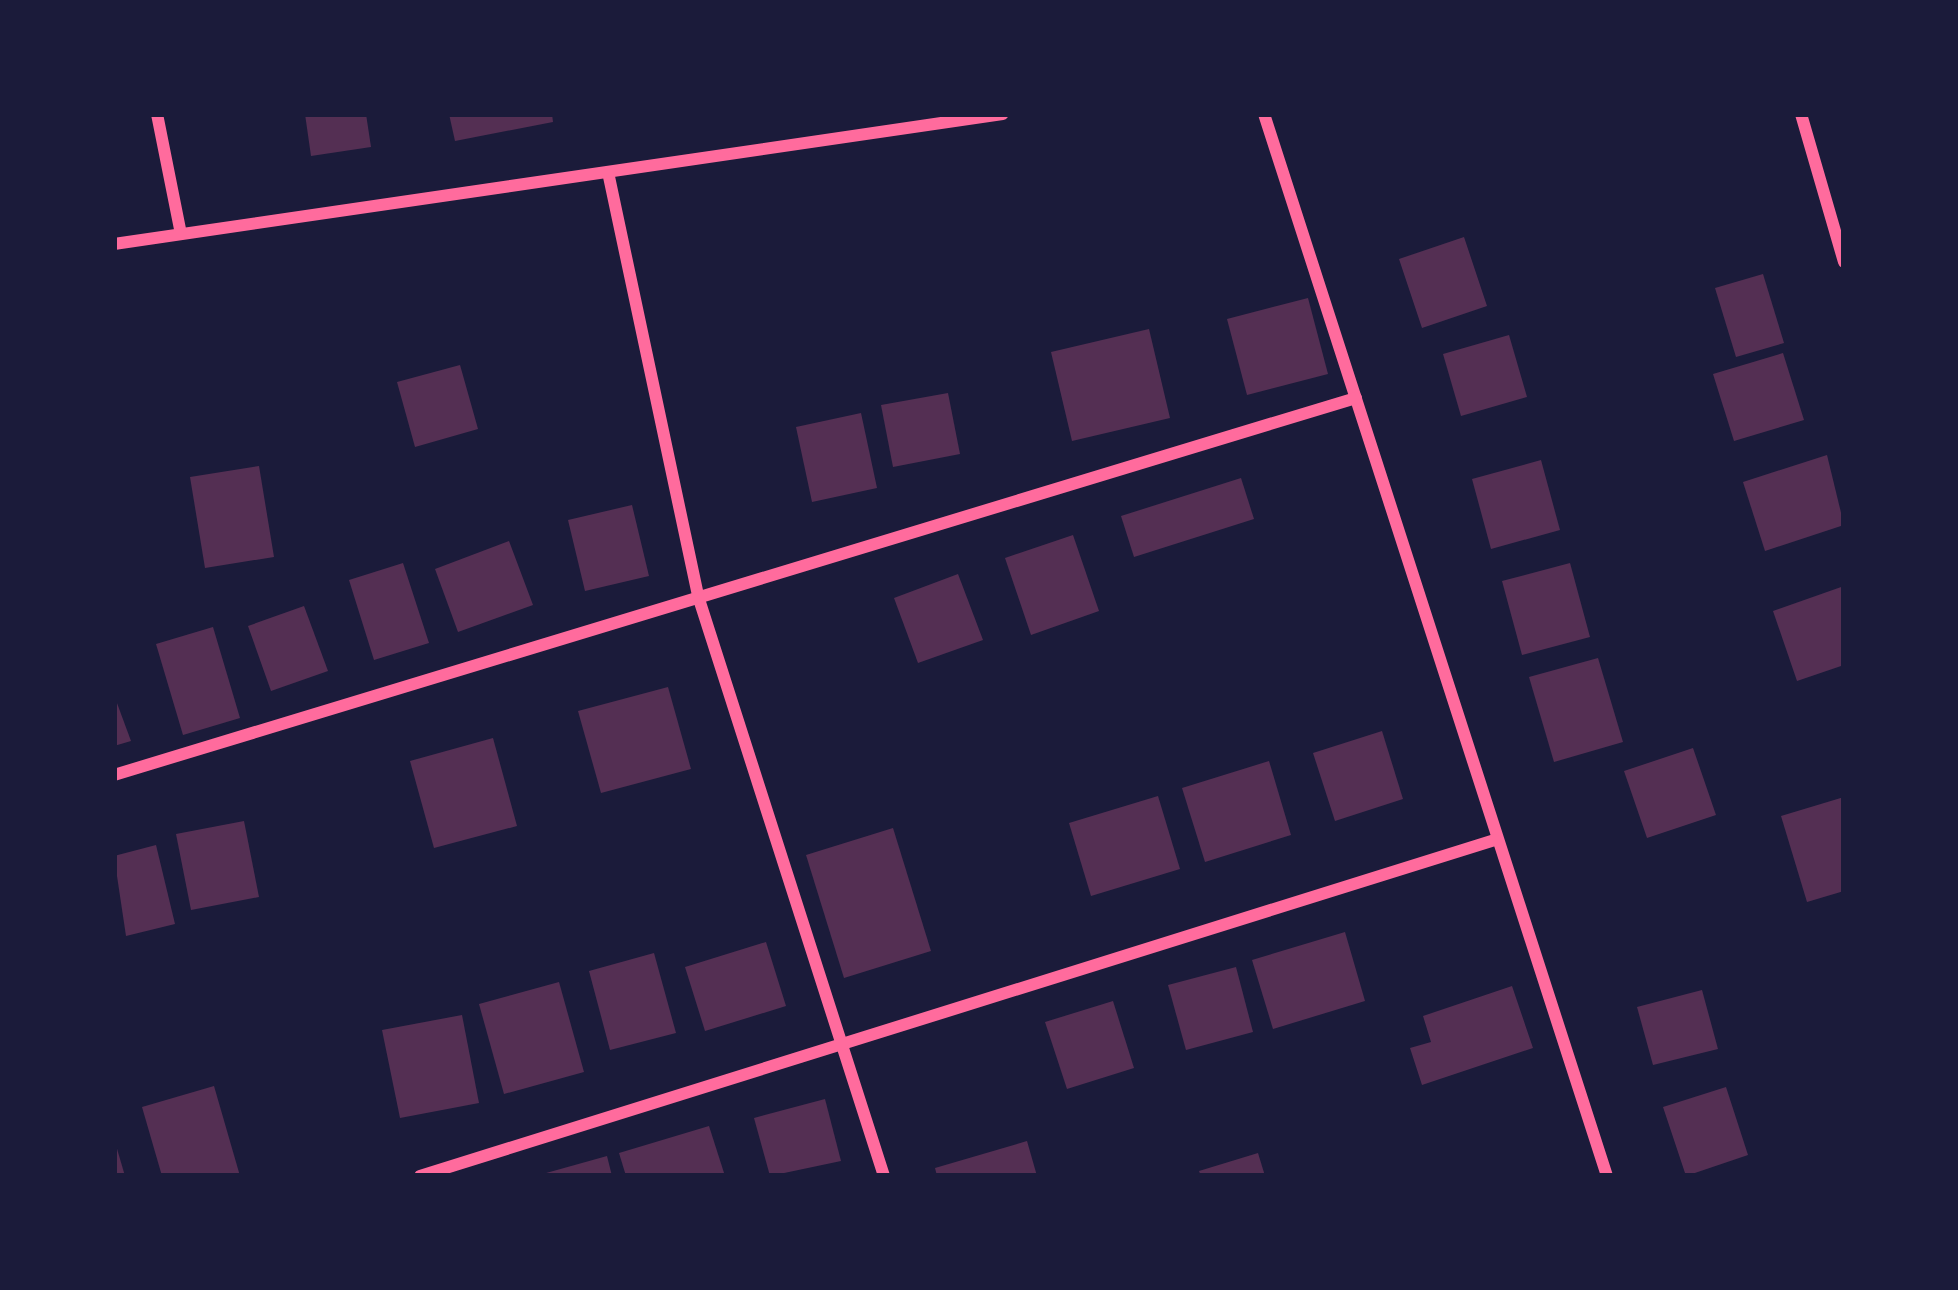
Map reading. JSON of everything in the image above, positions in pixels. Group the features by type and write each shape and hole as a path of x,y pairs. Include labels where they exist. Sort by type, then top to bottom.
{"street":[{"path":"157,114 181,234"},
{"path":"114,244 1003,114"},
{"path":"1264,114 1607,1176"},
{"path":"1801,114 1844,262"},
{"path":"608,172 698,596 884,1176"},
{"path":"114,775 1356,398"},
{"path":"420,1176 1495,840"}],"building":[{"path":"305,114 366,114 371,147 311,156"},
{"path":"449,114 552,114 553,122 455,141"},
{"path":"1464,237 1487,306 1422,328 1399,259"},
{"path":"1763,274 1784,343 1736,357 1715,288"},
{"path":"1308,298 1328,374 1247,395 1227,319"},
{"path":"1149,329 1170,418 1072,441 1051,352"},
{"path":"1509,335 1527,397 1461,416 1443,354"},
{"path":"1783,353 1804,420 1734,441 1713,374"},
{"path":"460,365 478,429 415,447 397,382"},
{"path":"948,393 960,454 893,467 881,405"},
{"path":"861,413 877,488 812,502 796,427"},
{"path":"1827,455 1844,525 1765,551 1743,482"},
{"path":"1541,460 1560,530 1491,549 1472,479"},
{"path":"259,466 274,557 205,568 190,477"},
{"path":"1241,478 1254,519 1134,557 1121,516"},
{"path":"632,505 649,576 585,591 568,520"},
{"path":"1073,535 1099,611 1031,635 1005,558"},
{"path":"509,541 533,605 458,632 435,569"},
{"path":"403,563 429,643 374,660 349,580"},
{"path":"1570,563 1590,637 1522,655 1502,581"},
{"path":"958,574 983,640 918,663 894,598"},
{"path":"1844,586 1844,665 1797,681 1773,611"},
{"path":"304,606 328,671 271,691 248,626"},
{"path":"213,627 240,718 183,735 156,644"},
{"path":"1598,658 1623,742 1554,762 1529,677"},
{"path":"668,687 691,769 601,793 578,711"},
{"path":"114,695 131,741 114,746"},
{"path":"1382,731 1403,799 1335,821 1313,753"},
{"path":"493,738 517,826 434,848 410,761"},
{"path":"1693,748 1716,815 1647,838 1624,771"},
{"path":"1269,761 1291,835 1205,862 1182,788"},
{"path":"1158,796 1180,869 1091,896 1069,823"},
{"path":"1844,797 1844,891 1807,902 1781,816"},
{"path":"244,821 259,897 191,910 176,834"},
{"path":"893,828 931,951 844,978 806,855"},
{"path":"156,845 175,924 126,936 114,856"},
{"path":"1345,932 1365,1001 1273,1029 1252,960"},
{"path":"766,942 786,1006 705,1031 685,967"},
{"path":"654,953 676,1033 610,1050 589,971"},
{"path":"1236,967 1253,1032 1186,1050 1168,985"},
{"path":"559,982 584,1072 504,1094 479,1004"},
{"path":"1512,986 1533,1048 1422,1085 1410,1048 1431,1042 1423,1016"},
{"path":"1702,990 1718,1049 1653,1065 1637,1007"},
{"path":"1113,1001 1134,1068 1067,1089 1045,1022"},
{"path":"462,1015 479,1103 400,1118 382,1030"},
{"path":"214,1086 240,1176 162,1176 142,1107"},
{"path":"1726,1087 1748,1155 1686,1176 1663,1107"},
{"path":"825,1099 841,1161 770,1176 754,1118"},
{"path":"709,1126 725,1176 626,1176 619,1153"},
{"path":"1027,1141 1037,1176 937,1176 935,1168"},
{"path":"115,1142 125,1176 114,1176"},
{"path":"1258,1153 1265,1176 1201,1176 1199,1171"},
{"path":"607,1156 612,1176 539,1176 539,1175"}]}
